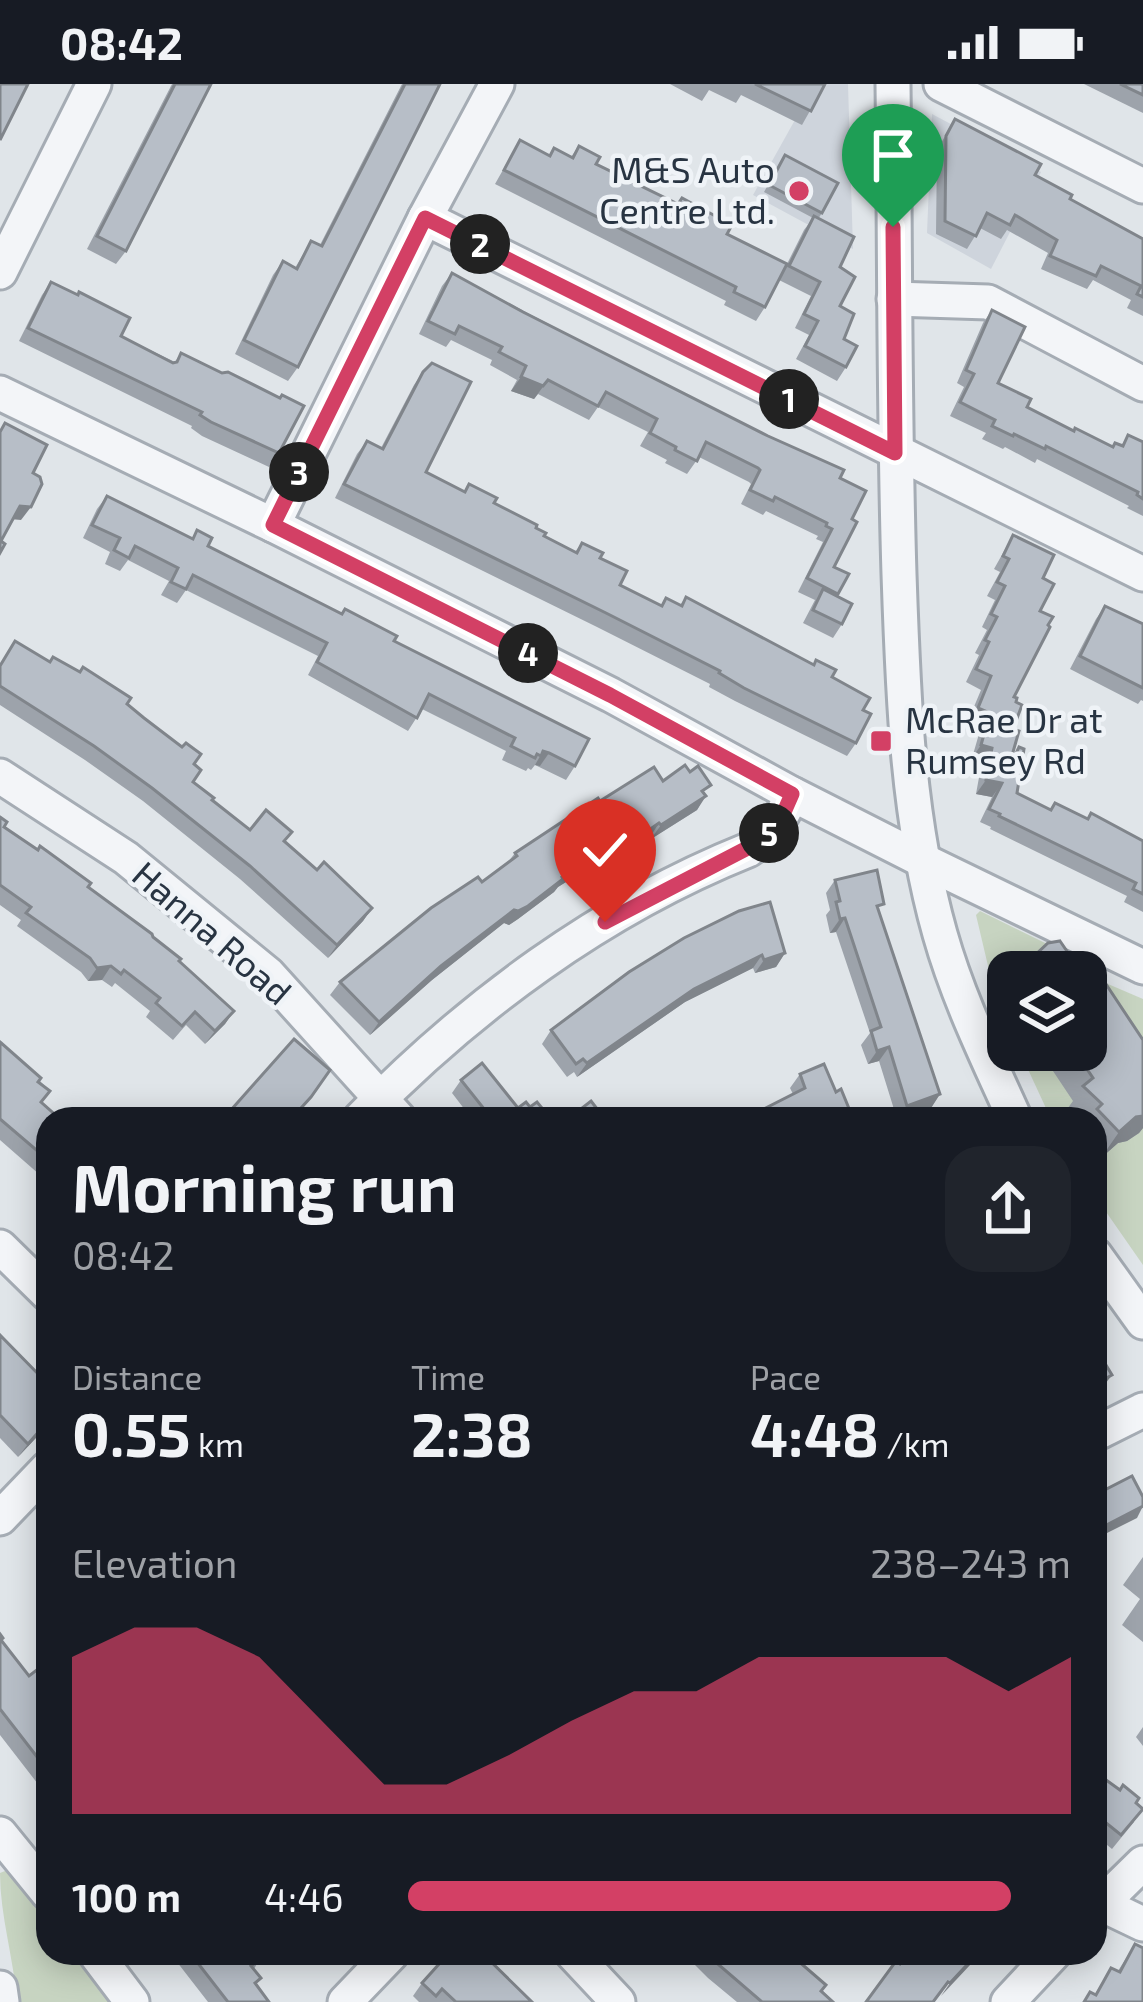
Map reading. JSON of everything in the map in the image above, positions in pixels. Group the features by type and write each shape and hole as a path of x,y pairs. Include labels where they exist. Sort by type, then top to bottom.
{"street":[{"path":"0,272 94,84"},
{"path":"273,525 497,84"},
{"path":"893,84 895,453 903,685 922,860 941,940 1006,1107"},
{"path":"940,84 1143,186"},
{"path":"425,218 1143,574"},
{"path":"894,299 988,302 1143,384"},
{"path":"0,393 273,525 610,695 792,794 1143,967"},
{"name":"Hanna Road","path":"0,776 126,858 268,974 376,1107"},
{"path":"385,1107 485,1004 560,950 651,896 761,841 781,819 792,794"},
{"path":"0,1247 36,1282"},
{"path":"1107,1272 1143,1322"},
{"path":"1107,1428 1143,1410"},
{"path":"0,1518 36,1480"},
{"path":"0,1834 36,1878"},
{"path":"1107,1896 1143,1863"},
{"path":"1107,1909 1143,1924"},
{"path":"103,1965 132,2002"},
{"path":"345,2002 380,1965"},
{"path":"583,1965 618,2002"},
{"path":"1008,2002 1043,1965"},
{"path":"0,1988 2,2002"}],"shaded area":[{"path":"815,84 848,84 853,249 753,195"},
{"path":"932,114 1041,172 991,269 927,233"}],"green space":[{"path":"980,911 1062,951 987,951 987,962 976,915"},
{"path":"1107,984 1143,999 1143,1265 1107,1213 1107,1107 1045,1107 1029,1071 1107,1071"},
{"path":"0,1873 13,1874 36,1903 36,1965 84,1965 113,2002 17,2002"}],"building":[{"path":"0,84 28,84 0,140"},
{"path":"175,84 211,84 126,251 97,236"},
{"path":"405,84 440,84 298,367 244,340 283,261 297,269 311,241 322,246"},
{"path":"755,84 825,84 811,111"},
{"path":"1120,84 1143,84 1143,95"},
{"path":"955,119 1041,164 1035,175 1143,239 1143,297 1137,294 1141,286 1101,266 1096,276 1050,256 1057,240 1015,215 1010,225 987,213 976,236 945,221 946,136"},
{"path":"520,140 550,156 554,148 573,158 579,146 600,157 596,164 678,204 682,198 732,225 727,234 787,264 765,307 734,292 736,287 504,170"},
{"name":"M&S Auto Centre Ltd.","path":"785,155 838,183 822,213 769,185"},
{"path":"814,216 854,237 840,267 855,277 840,306 854,314 844,339 857,346 846,367 805,346 818,321 804,314 820,282 789,266"},
{"path":"452,273 768,436 844,470 840,478 866,491 852,519 857,522 834,567 849,574 838,594 807,578 832,529 775,497 773,501 750,490 758,468 706,442 697,461 650,433 657,419 606,392 598,406 548,380 543,386 521,377 526,366 499,352 502,347 459,326 455,334 428,321"},
{"path":"51,282 130,318 121,336 173,363 181,353 304,406 279,453 28,328"},
{"path":"992,310 1025,327 998,383 1031,399 1027,407 1113,447 1115,443 1123,446 1128,435 1143,442 1143,499 1138,492 1046,446 992,426 995,420 960,402 974,374 966,370"},
{"path":"432,363 471,382 426,472 465,492 469,484 497,498 494,503 577,553 582,543 603,553 600,558 627,571 620,585 662,606 666,598 682,606 686,597 814,665 816,660 836,670 832,677 870,698 863,710 871,714 856,743 344,484 367,441 383,449"},
{"path":"5,423 47,445 33,473 42,484 31,507 20,506 1,541 5,544 0,553 0,432"},
{"path":"107,496 193,539 197,530 212,538 208,546 342,614 345,609 397,636 394,641 589,739 575,766 543,751 535,758 511,746 515,738 429,694 417,718 317,662 327,643 193,575 186,589 171,582 178,568 135,546 129,558 114,550 120,538 92,525"},
{"path":"1013,535 1054,555 1043,578 1054,584 1040,611 1053,617 1014,697 1022,705 1013,729 1019,731 1011,759 1019,747 1024,749 1017,793 1051,810 1055,803 1088,819 1091,813 1143,841 1143,894 1133,889 1136,883 989,809 1002,783 986,780 992,748 981,745 990,713 978,708 991,676 976,669 997,617 991,614 1005,586 997,582 1009,559 1003,556"},
{"path":"823,589 852,604 842,624 813,610"},
{"path":"1105,606 1143,624 1143,688 1080,656"},
{"path":"15,641 50,662 53,657 80,672 83,667 131,698 127,704 144,718 182,747 186,743 201,754 194,764 201,770 193,782 212,800 250,830 266,810 292,832 284,841 317,870 324,862 372,908 337,945 250,866 152,788 0,686 0,666"},
{"path":"685,765 690,772 698,766 711,785 702,791 706,796 605,856 603,852 562,877 528,906 514,910 379,1022 340,982 431,908 478,877 482,882 515,853 598,798 654,767 663,781"},
{"path":"0,817 7,822 4,827 91,883 88,887 152,934 234,1011 215,1031 195,1012 182,1026 156,1003 160,998 124,970 121,974 111,966 97,968 90,958 26,913 31,907 0,885"},
{"path":"877,870 884,904 877,906 940,1094 907,1106 889,1047 877,1051 871,1031 881,1027 836,902 840,901 835,880"},
{"path":"770,902 785,953 764,960 762,955 694,989 587,1063 583,1059 576,1064 551,1030 684,938 739,911"},
{"path":"1060,941 1067,951 1040,951"},
{"path":"1107,986 1143,1040 1143,1116 1119,1132 1107,1119 1107,1107 1099,1107 1102,1104 1083,1086 1093,1078 1088,1071 1107,1071"},
{"path":"294,1039 330,1070 302,1107 234,1107"},
{"path":"0,1042 50,1091 41,1102 47,1107 36,1107 36,1150 0,1119"},
{"path":"482,1063 517,1107 482,1107 461,1080"},
{"path":"824,1064 848,1107 768,1107 805,1088 800,1074"},
{"path":"0,1335 36,1372 36,1435 28,1444 0,1415"},
{"path":"1132,1476 1143,1506 1107,1525 1107,1489"},
{"path":"0,1634 29,1676 36,1671 36,1756 0,1709"},
{"path":"1107,1781 1120,1790 1123,1785 1139,1798 1136,1803 1143,1809 1121,1835 1107,1824"},
{"path":"1135,1944 1143,1948 1143,2002 1084,2002 1090,1992 1096,1995 1111,1968 1120,1972"},
{"path":"199,1965 252,1965 261,1978 255,1983 269,2002 228,2002"},
{"path":"438,1965 494,1965 532,2002 456,2002 442,1989 436,1996 422,1983"},
{"path":"719,1965 803,1965 826,1985 821,1991 833,2002 762,2002"},
{"path":"893,1965 967,1965 933,2002 866,2002"}],"place":[{"name":"M&S Auto Centre Ltd.","path":"799,191"},
{"name":"McRae Dr at Rumsey Rd","path":"881,741"}],"route":[{"path":"605,922 748,850 772,831 792,794 610,695 273,525 425,218 895,453 893,227"}]}
